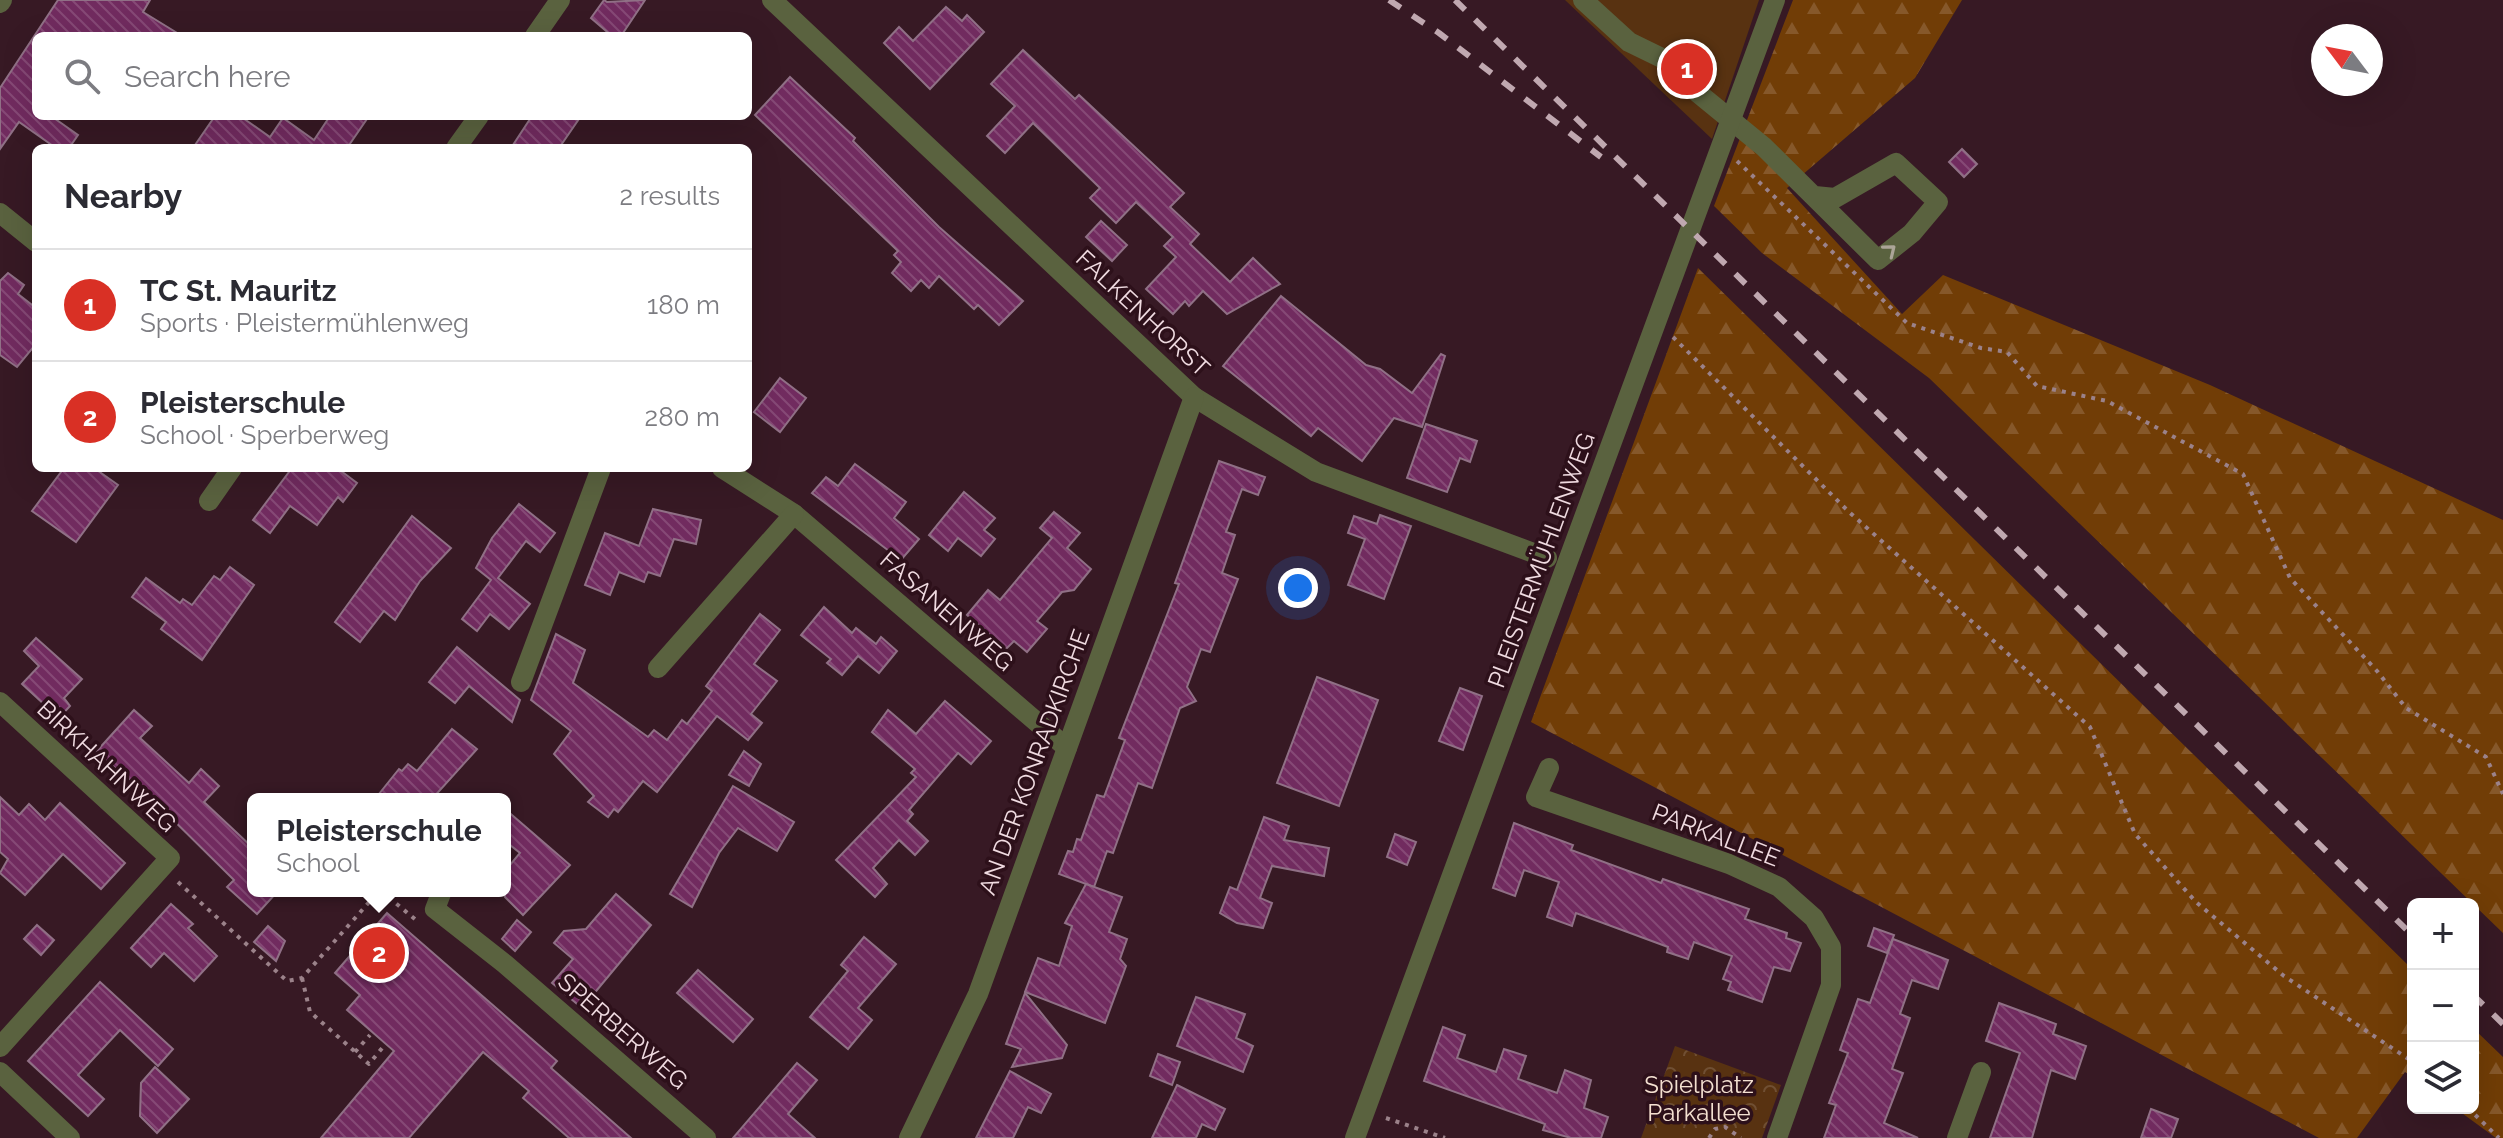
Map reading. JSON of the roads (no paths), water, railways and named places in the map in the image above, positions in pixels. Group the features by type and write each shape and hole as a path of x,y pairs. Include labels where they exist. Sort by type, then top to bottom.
{"street":[{"path":"538,32 560,0"},
{"name":"FALKENHORST","path":"772,0 1194,397 1316,472 1547,558"},
{"path":"1583,0 1629,42 1670,62 1698,93 1815,196 1878,260 1912,233 1938,202 1896,163 1835,198 1815,196"},
{"name":"PLEISTERMÜHLENWEG","path":"1355,1138 1775,0"},
{"path":"459,144 476,120"},
{"path":"0,213 32,239"},
{"name":"AN DER KONRADKIRCHE","path":"909,1138 978,994 1194,397"},
{"path":"209,501 229,472"},
{"path":"521,682 600,472"},
{"name":"FASANENWEG","path":"728,472 794,514 1067,748"},
{"path":"658,668 794,514"},
{"name":"BIRKHAHNWEG","path":"0,702 170,858 0,1047"},
{"name":"PARKALLEE","path":"1549,768 1536,797 1729,864 1779,887 1814,918 1831,947 1831,985 1777,1138"},
{"name":"SPERBERWEG","path":"440,897 435,909 505,964 706,1138"},
{"path":"0,1072 70,1138"},
{"path":"1957,1138 1981,1072"}],"railway":[{"path":"1389,0 1439,33 1601,157"},
{"path":"1455,0 2407,930"},
{"path":"2479,1001 2503,1024"}],"place":[{"name":"TC St. Mauritz","path":"1687,69"},
{"name":"Pleisterschule","path":"379,953"}],"park label":[{"name":"Spielplatz Parkallee","path":"1699,1098"}]}
